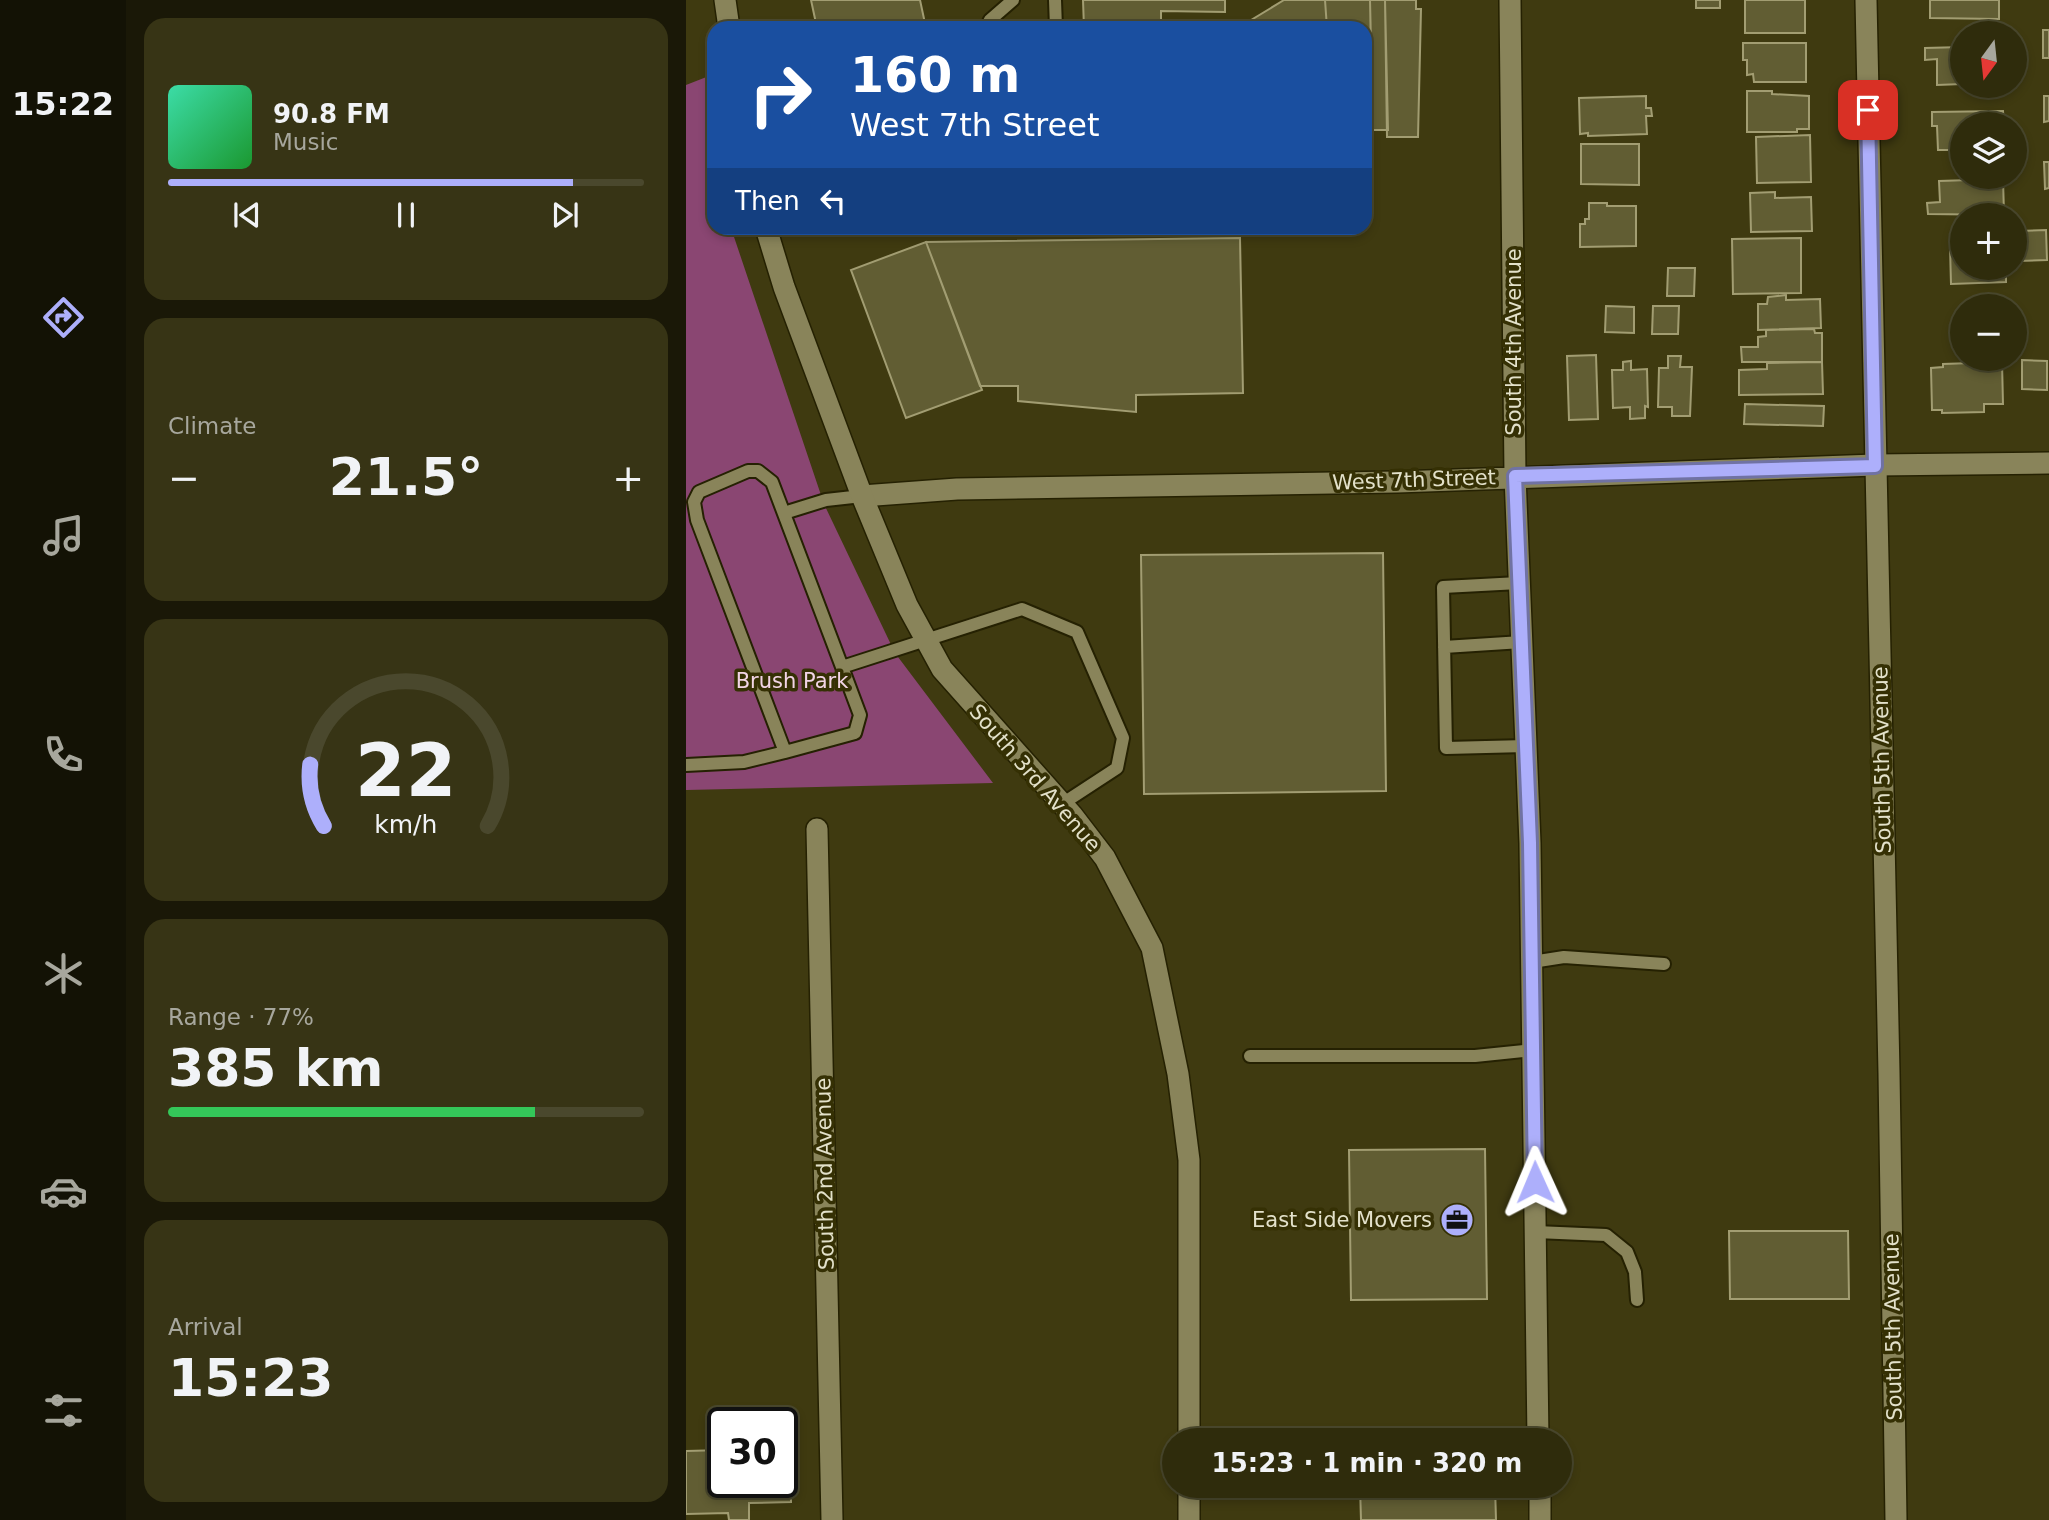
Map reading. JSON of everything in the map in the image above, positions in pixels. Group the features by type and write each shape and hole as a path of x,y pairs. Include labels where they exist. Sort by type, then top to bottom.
{"street":[{"path":"725,0 728,21"},
{"name":"South 4th Avenue","path":"1510,0 1515,476 1530,843 1538,1428"},
{"name":"South 5th Avenue","path":"1866,0 1896,1520"},
{"name":"South 3rd Avenue","path":"768,235 862,496 907,605 943,669 1062,804 1105,858 1152,948 1178,1074 1189,1160 1189,1428"},
{"name":"West 7th Street","path":"862,496 957,489 1397,482 1515,476 2049,463"},
{"name":"South 2nd Avenue","path":"817,829 832,1520"},
{"path":"1189,1498 1189,1520"},
{"path":"1539,1498 1540,1520"}],"lane":[{"path":"990,21 1013,0"},
{"path":"1055,0 1056,21"},
{"path":"686,765 744,762 785,752 855,733 860,715 772,482 758,471 748,471 699,492 694,502 696,520 785,752"},
{"path":"784,513 826,500 862,496"},
{"path":"1519,583 1443,587 1446,748 1526,746"},
{"path":"842,667 1021,609 1076,632 1123,738 1118,768 1062,804"},
{"path":"1444,647 1522,642"},
{"path":"1532,962 1564,957 1664,964"},
{"path":"1250,1056 1475,1056 1533,1050"},
{"path":"1536,1232 1606,1235 1627,1252 1635,1272 1637,1300"}],"green space":[{"name":"Brush Park","path":"707,77 707,235 733,235 824,504 895,653 993,783 686,790 686,85"}],"building":[{"path":"811,0 920,0 924,21 816,21"},
{"path":"1083,0 1225,0 1225,12 1161,11 1161,21 1084,21"},
{"path":"1284,0 1325,0 1326,21 1250,21"},
{"path":"1325,0 1370,0 1370,21 1326,21"},
{"path":"1370,0 1385,0 1388,130 1373,130"},
{"path":"1385,0 1416,0 1416,9 1421,9 1418,137 1387,137"},
{"path":"1696,0 1720,0 1720,8 1696,8"},
{"path":"1745,0 1805,0 1805,33 1745,33"},
{"path":"1930,0 1999,0 1999,19 1930,18"},
{"path":"2043,30 2049,30 2049,58 2043,58"},
{"path":"1743,43 1806,43 1806,82 1754,82 1753,74 1747,75 1747,60 1743,60"},
{"path":"1950,47 1950,84 1937,85 1937,59 1925,60 1925,48"},
{"path":"1747,91 1809,96 1809,129 1797,129 1797,132 1747,132"},
{"path":"1646,96 1646,108 1651,108 1652,116 1646,116 1647,134 1580,134 1579,98"},
{"path":"2044,96 2049,96 2049,121 2044,122"},
{"path":"2003,111 2003,112 1950,112 1950,150 1938,150 1937,126 1932,126 1932,112"},
{"path":"1810,135 1811,182 1757,183 1756,137"},
{"path":"1581,144 1639,144 1639,185 1581,184"},
{"path":"2044,162 2049,162 2049,188 2045,189"},
{"path":"1939,181 1950,181 1950,189 2003,189 2004,203 1950,203 1950,214 1928,214 1927,203 1940,202"},
{"path":"1775,192 1775,198 1811,197 1812,231 1751,232 1750,193"},
{"path":"1589,203 1636,206 1636,246 1580,247 1580,224 1585,224 1585,219 1589,219"},
{"path":"2046,230 2047,260 2027,261 2027,231"},
{"path":"1240,238 1243,393 1136,395 1136,412 1018,401 1018,386 980,386 926,242"},
{"path":"1801,238 1801,293 1733,294 1732,239"},
{"path":"926,242 982,390 906,418 851,270"},
{"path":"1668,268 1695,268 1694,296 1667,296"},
{"path":"1951,280 2006,280 2006,282 1951,284"},
{"path":"1786,295 1786,300 1820,299 1821,328 1758,330 1758,304 1767,304 1768,297"},
{"path":"1606,306 1634,307 1634,333 1605,332"},
{"path":"1653,306 1679,306 1678,334 1652,334"},
{"path":"1814,329 1815,333 1822,333 1822,362 1742,362 1741,347 1758,347 1758,337 1766,336 1766,330"},
{"path":"1596,355 1598,419 1569,420 1567,356"},
{"path":"1668,356 1681,356 1680,367 1692,367 1690,416 1672,416 1672,407 1658,407 1659,368 1668,368"},
{"path":"2027,360 2047,361 2047,390 2022,389 2022,371 2027,371"},
{"path":"1631,361 1631,370 1647,369 1648,407 1645,406 1645,418 1630,419 1630,407 1613,408 1612,370 1623,370 1623,362"},
{"path":"1822,362 1823,394 1739,395 1739,370 1767,369 1767,363"},
{"path":"1943,364 1950,364 1950,371 2002,371 2003,404 1984,404 1984,412 1942,413 1942,410 1932,410 1931,368 1943,367"},
{"path":"1745,404 1824,406 1823,426 1744,424"},
{"path":"1383,553 1386,791 1144,794 1141,555"},
{"path":"1485,1149 1487,1299 1351,1300 1349,1150"},
{"path":"1729,1231 1848,1231 1849,1299 1730,1299"},
{"path":"707,1450 707,1498 791,1498 791,1502 749,1503 749,1520 729,1520 728,1513 686,1514 686,1451"},
{"path":"1360,1498 1495,1498 1496,1520 1361,1520"}],"place":[{"name":"East Side Movers","path":"1457,1220"}],"route":[{"path":"1535,1182 1530,843 1515,476 1875,466 1868,110"}]}
